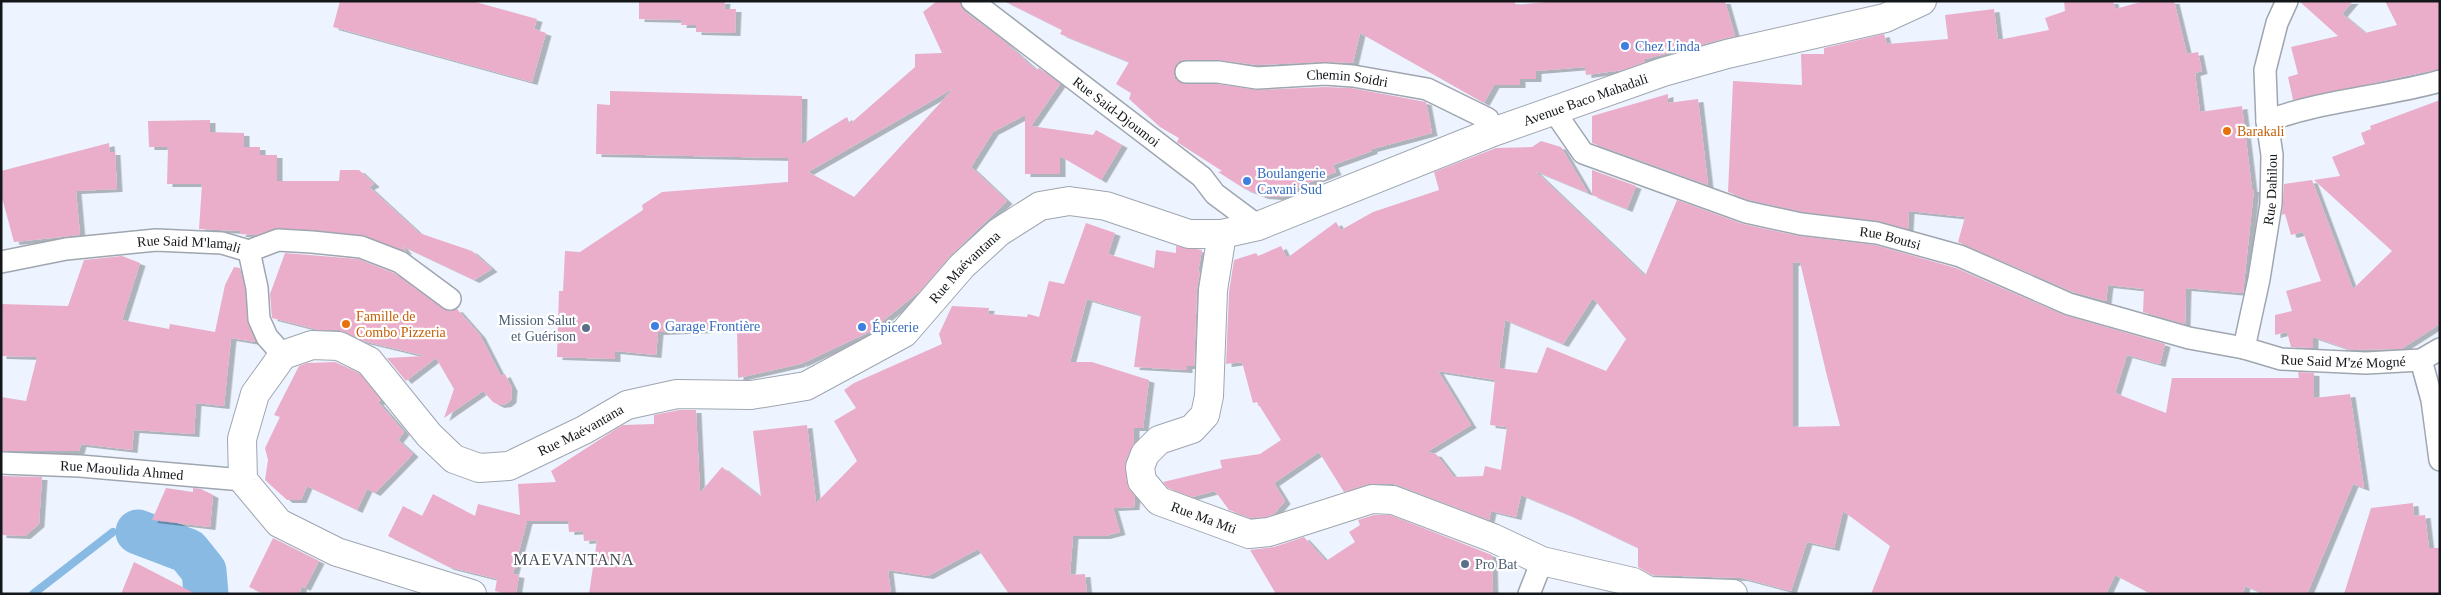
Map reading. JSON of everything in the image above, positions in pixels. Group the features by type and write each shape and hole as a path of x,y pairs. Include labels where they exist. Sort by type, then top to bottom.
{"street":[{"name":"Rue Said-Djoumoi","path":"972,1 1202,177 1215,194 1258,226"},
{"name":"Avenue Baco Mahadali","path":"1258,226 1494,132 1663,72 1728,54 1885,18 1922,1"},
{"name":"Rue Dahilou","path":"2244,348 2259,279 2270,204 2272,155 2267,121 2265,70 2277,23 2287,1"},
{"name":"Chemin Soidri","path":"1186,72 1218,72 1257,78 1325,74 1353,76 1427,89 1488,119 1494,132"},
{"path":"2267,121 2296,110 2403,90 2440,81"},
{"name":"Rue Boutsi","path":"1554,111 1583,153 1746,212 1801,224 1877,233 1951,253 2069,304 2189,338 2244,348"},
{"name":"Rue Maévantana","path":"283,355 312,345 338,346 369,361 429,435 454,460 479,468 509,466 584,430 627,405 677,394 751,395 806,386 904,332 962,266 999,232 1040,206 1069,201 1106,206 1189,234 1222,234 1258,226"},
{"name":"Rue Ma Mti","path":"1222,234 1213,290 1209,396 1205,415 1192,429 1159,440 1145,454 1140,467 1142,481 1159,501 1249,534 1269,532 1372,499 1393,500 1484,534 1542,561 1633,582 1649,591 1733,594"},
{"name":"Rue Said M'lamali","path":"1,262 66,249 156,240 222,243 248,251 278,240 362,247 400,262 450,298"},
{"path":"248,251 257,288 259,319 267,337 283,355 254,394 242,439 243,480 280,523 336,552 472,594"},
{"name":"Rue Said M'zé Mogné","path":"2244,348 2281,359 2366,363 2421,360 2440,349"},
{"path":"2421,360 2432,400 2440,460"},
{"name":"Rue Maoulida Ahmed","path":"1,463 80,466 243,480"},
{"path":"1529,594 1542,561"}],"building":[{"path":"340,1 472,1 537,19 534,29 546,33 532,82 333,27"},
{"path":"639,1 725,1 724,9 736,9 735,33 696,32 696,25 681,25 682,20 639,19"},
{"path":"937,1 960,1 964,11 1000,38 1036,70 1039,68 1060,84 1031,126 1093,135 1096,130 1122,145 1101,180 1060,156 1060,174 1025,174 1025,115 993,132 971,167 1007,201 950,256 920,291 869,332 801,364 800,361 800,364 738,378 737,329 658,332 656,355 615,351 615,359 557,357 559,291 563,291 565,251 580,252 643,210 642,205 662,192 788,182 788,158 596,154 597,104 610,105 610,91 802,96 801,145 847,117 850,124 915,67 915,54 942,53 923,12","holes":["954,88 854,197 808,172"]},
{"path":"1004,1 1515,1 1515,5 1559,1 1725,1 1735,36 1645,59 1645,62 1623,70 1586,75 1585,67 1536,71 1536,79 1520,79 1520,85 1494,85 1484,103 1360,33 1353,63 1324,62 1258,65 1218,60 1179,61 1174,72 1175,79 1186,84 1217,84 1258,90 1325,87 1351,88 1426,102 1432,133 1372,149 1372,151 1333,165 1336,172 1291,190 1292,195 1277,197 1263,196 1245,189 1218,172 1222,171 1177,142 1179,138 1160,127 1129,99 1131,93 1116,84 1129,62 1060,34 1062,30"},
{"path":"2064,1 2113,1 2115,9 2144,1 2174,1 2187,54 2198,52 2202,71 2195,73 2200,112 2242,106 2252,189 2254,189 2243,293 2186,288 2185,324 2143,312 2144,289 2108,285 2106,301 2073,292 1958,242 1965,217 1909,211 1908,229 1878,221 1803,212 1749,200 1728,192 1733,81 1802,85 1801,54 1824,54 1824,48 1884,34 1887,44 1948,39 1945,15 1994,9 1998,40 2049,30 2045,18 2065,11"},
{"path":"2299,1 2353,1 2342,14 2365,33 2397,25 2385,1 2440,1 2440,69 2293,100 2288,77 2298,74 2291,47 2338,36"},
{"path":"1668,94 1668,103 1698,99 1708,185 1592,143 1592,116"},
{"path":"2440,100 2440,324 2401,349 2351,350 2313,337 2313,348 2291,347 2287,332 2275,335 2275,315 2292,311 2286,291 2321,281 2303,232 2291,235 2285,214 2282,215 2284,184 2312,180 2353,289 2392,251 2314,180 2340,176 2332,157 2365,144 2361,133 2371,129 2370,126"},
{"path":"210,120 210,132 244,133 244,147 260,147 260,155 277,155 277,181 339,181 340,170 359,170 374,184 369,187 419,233 472,251 492,269 474,280 402,246 407,252 362,235 279,228 257,235 240,234 241,231 199,229 202,184 167,184 168,147 149,147 148,121"},
{"path":"1541,141 1561,147 1588,193 1535,171 1645,276 1677,200 1743,224 1799,236 1875,245 1956,268 2064,315 2165,344 2160,364 2127,355 2115,393 2166,413 2172,378 2299,378 2298,372 2314,373 2314,398 2350,394 2364,488 2353,484 2307,594 2264,594 2245,586 2243,594 2151,594 2115,575 2106,594 1871,594 1890,546 1843,511 1834,548 1807,542 1791,591 1742,578 1652,575 1638,567 1638,548 1567,514 1521,495 1516,517 1491,511 1489,520 1394,484 1368,484 1344,492 1319,452 1274,483 1285,501 1274,514 1266,517 1251,518 1229,510 1215,491 1192,497 1168,488 1163,482 1222,468 1220,460 1260,454 1281,440 1257,402 1253,403 1242,362 1226,364 1229,292 1234,260 1256,253 1258,256 1281,246 1287,258 1336,222 1341,230 1373,212 1439,190 1434,172 1496,148 1532,147","holes":["1800,262 1840,426 1793,427 1793,263","1593,298 1626,339 1606,371 1547,347 1537,373 1499,368 1505,320 1563,344","1438,371 1495,380 1490,425 1507,427 1501,470 1485,466 1483,476 1454,477 1436,454 1427,452 1471,425"]},
{"path":"109,143 110,152 115,152 117,189 76,191 80,235 14,242 1,194 1,171"},
{"path":"1592,170 1636,186 1627,209 1592,195"},
{"path":"1086,223 1115,233 1108,254 1154,268 1156,250 1176,253 1176,246 1202,250 1198,272 1200,271 1197,289 1194,366 1187,366 1187,370 1134,367 1141,315 1087,299 1070,362 1092,362 1149,380 1143,428 1134,428 1134,443 1125,462 1127,484 1135,497 1134,507 1113,508 1120,532 1105,536 1073,536 1070,575 1085,574 1087,594 1009,594 978,549 928,576 888,570 891,594 589,594 597,540 584,541 583,531 569,532 568,521 527,521 513,574 519,575 516,594 509,594 495,591 497,579 449,567 388,536 403,506 422,516 433,494 475,516 478,504 520,515 518,484 556,482 551,471 616,429 623,425 654,424 654,415 679,410 696,410 700,493 722,467 761,497 753,431 807,425 816,503 857,461 834,421 856,408 844,390 854,383 942,344 939,334 952,306 989,308 988,314 1027,317 1028,314 1039,317 1049,281 1064,284"},
{"path":"285,253 358,259 394,273 443,309 449,311 457,309 480,335 501,376 505,374 512,388 511,400 506,404 499,405 493,402 483,391 444,418 454,389 436,358 406,381 387,358 425,356 363,341 340,330 319,330 272,318 270,294"},
{"path":"122,256 140,263 122,320 169,329 170,324 215,332 225,285 234,267 240,268 245,290 247,320 255,342 231,338 224,406 196,403 194,434 134,430 132,450 81,444 79,451 1,451 1,397 26,401 37,357 1,356 1,304 68,306 84,260"},
{"path":"335,362 359,373 381,400 378,402 404,432 398,440 413,454 375,493 367,489 357,510 307,486 301,500 287,500 265,480 268,460 265,448 280,417 274,415 299,366 307,363"},
{"path":"1,476 42,477 39,524 25,536 1,535"},
{"path":"166,488 193,492 193,488 201,489 213,495 210,527 152,520"},
{"path":"2413,503 2414,516 2425,515 2429,548 2440,548 2440,594 2344,594 2371,508"},
{"path":"1374,515 1390,515 1492,555 1493,594 1276,594 1250,550 1274,547 1304,537 1326,561 1355,542 1349,532 1360,525 1358,520"},
{"path":"273,538 319,561 305,588 302,586 299,594 264,594 249,587"},
{"path":"134,562 196,594 121,594"}],"waterway":[{"path":"33,594 113,532"},
{"path":"138,532 188,551 204,571 206,594"}],"place":[{"name":"Chez Linda","path":"1625,46"},
{"name":"Barakali","path":"2227,131"},
{"name":"Boulangerie Cavani Sud","path":"1247,181"},
{"name":"Famille de Combo Pizzeria","path":"346,324"},
{"name":"Garage Frontière","path":"655,326"},
{"name":"Épicerie","path":"862,327"},
{"name":"Mission Salut et Guérison","path":"586,328"},
{"name":"Pro Bat","path":"1465,564"}],"district":[{"name":"MAEVANTANA","path":"574,559"}]}
